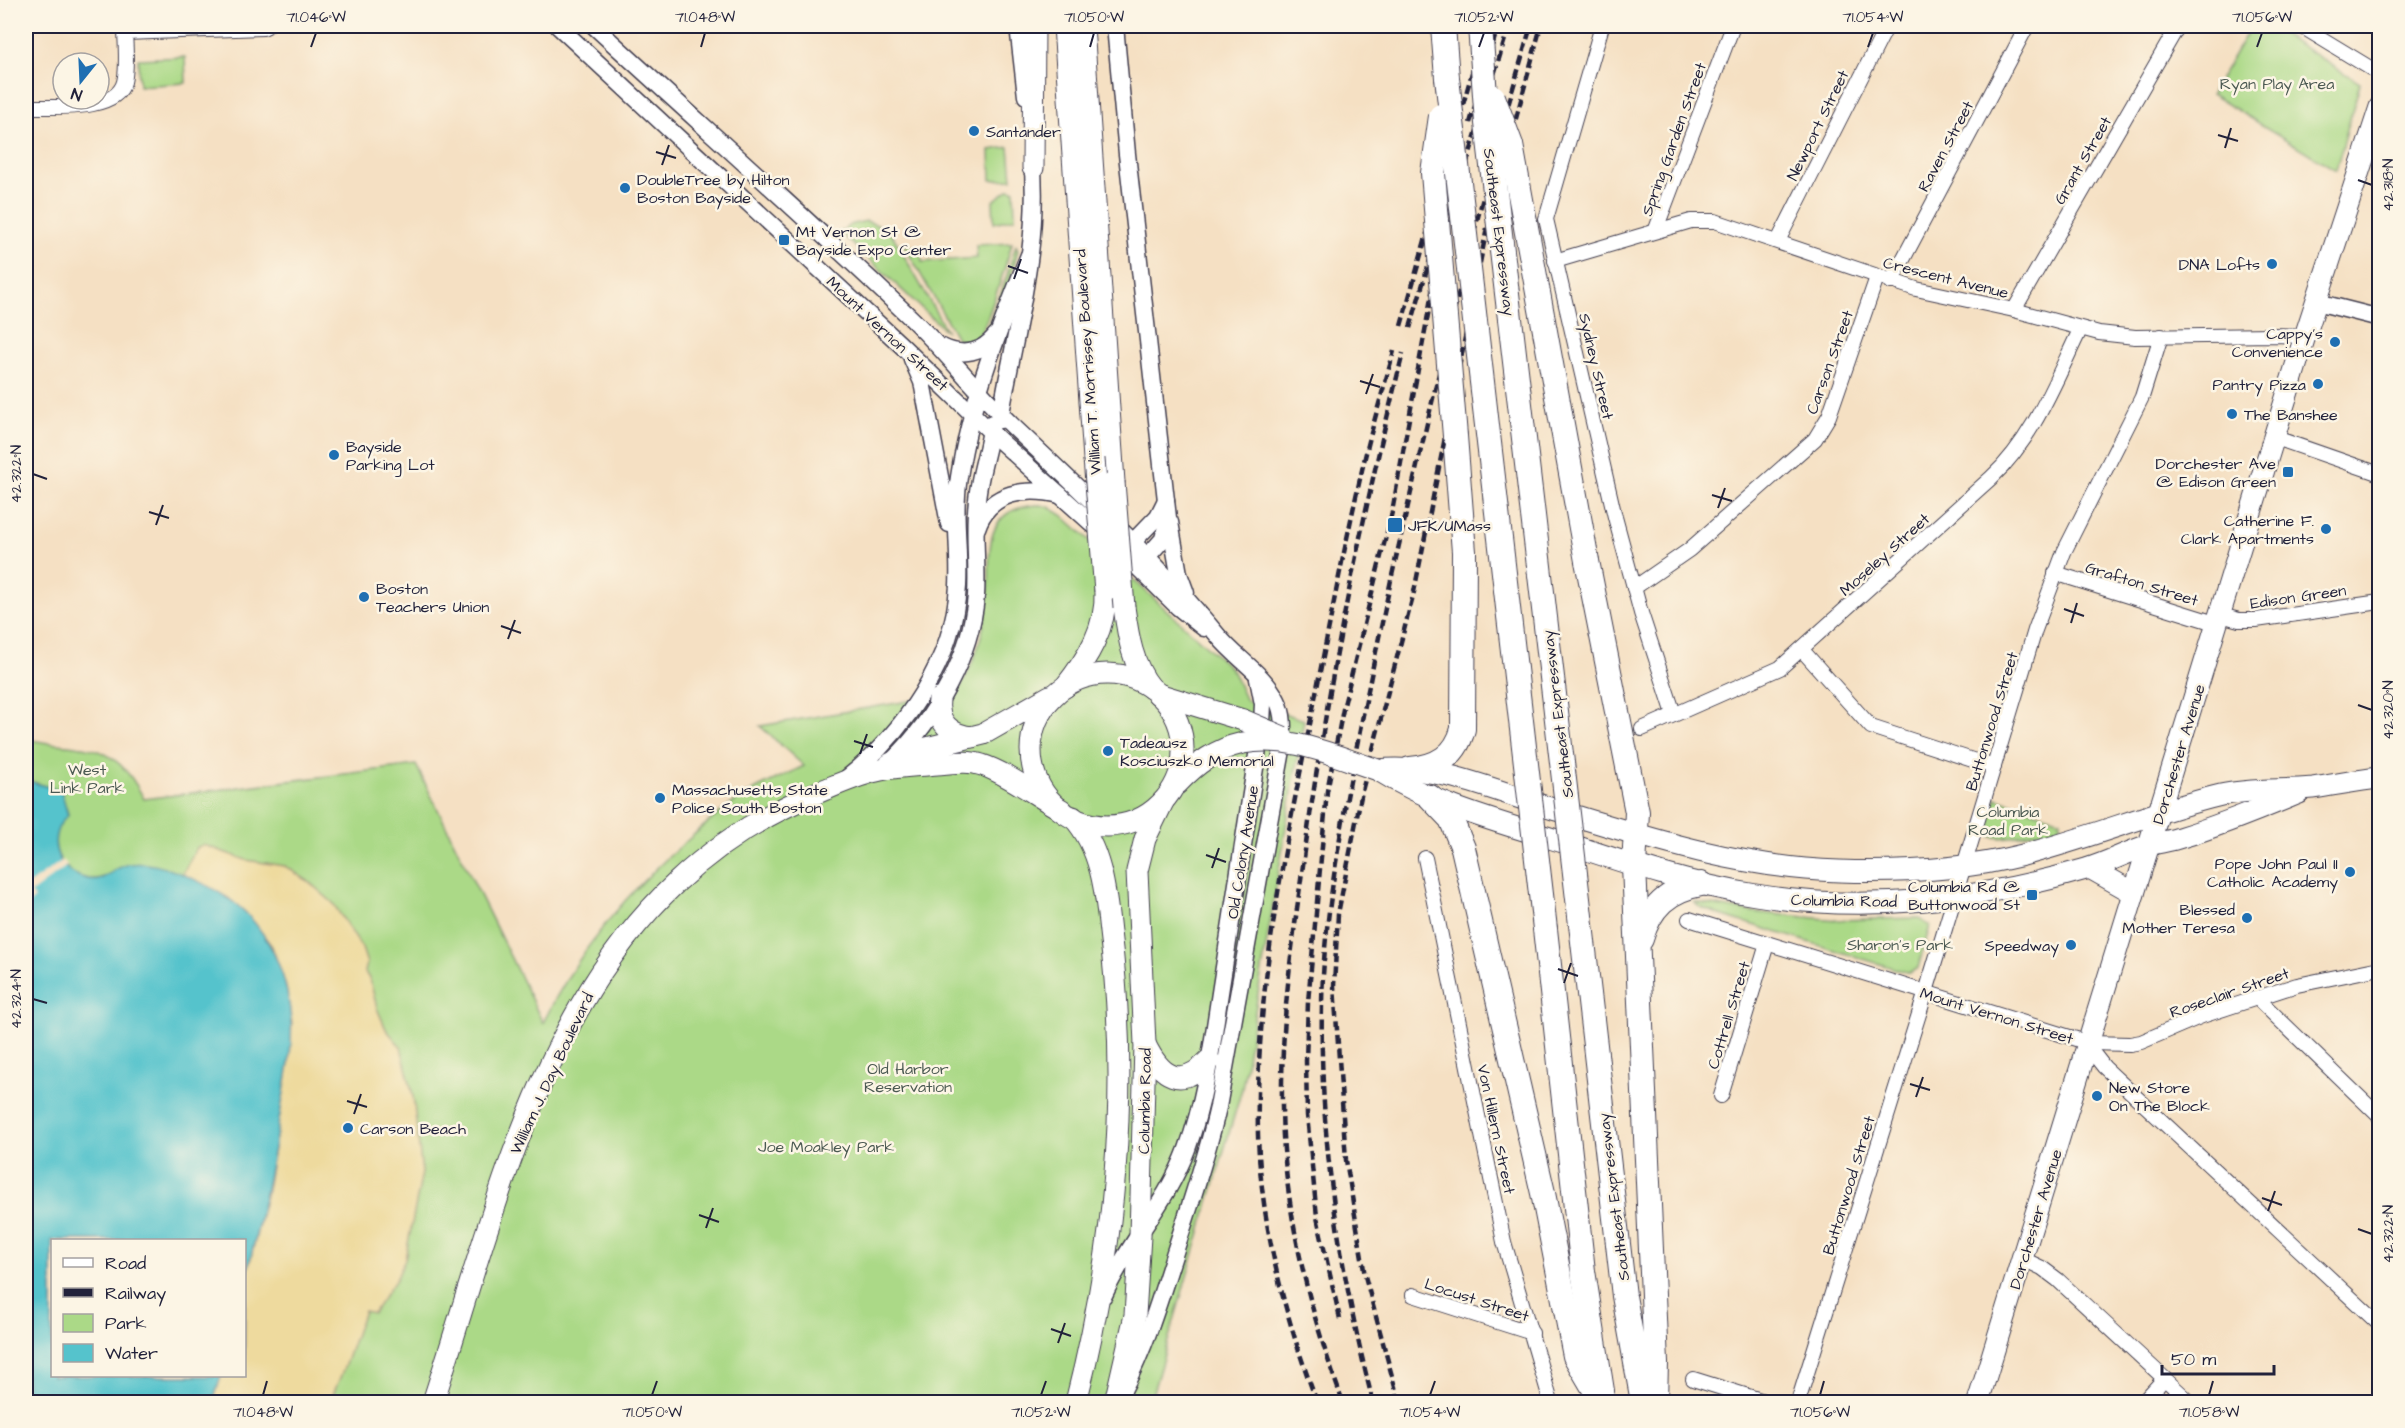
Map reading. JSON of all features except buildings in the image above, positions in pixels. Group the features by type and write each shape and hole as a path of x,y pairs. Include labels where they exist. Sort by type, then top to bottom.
{"highway":[{"path":"1443,26 1447,78 1582,1262 1603,1402"},
{"name":"Southeast Expressway","path":"1480,26 1482,69 1624,1296 1643,1402"},
{"path":"1482,69 1511,145 1587,561 1637,812 1635,866 1656,1363 1655,1402"},
{"path":"1410,769 1426,768 1444,759 1454,750 1461,736 1464,720 1463,518 1442,298 1433,173 1447,78"},
{"path":"1430,797 1451,819 1461,841 1540,1182 1575,1356 1603,1402"},
{"path":"1639,956 1643,931 1656,905 1678,890 1701,884"}],"main road":[{"path":"1033,168 1034,26"},
{"name":"William T. Morrissey Boulevard","path":"1063,688 1083,661 1101,630 1105,611 1064,26"},
{"name":"William T. Morrissey Boulevard","path":"1083,26 1124,607 1136,663 1146,681 1156,692"},
{"name":"Dorchester Avenue","path":"1978,1402 2276,438 2305,336 2379,111"},
{"path":"1110,674 1133,679 1156,692 1173,713 1182,740 1182,764 1167,796 1146,815 1120,824 1099,825 1067,814 1048,797 1033,765 1031,747 1038,718 1048,703 1063,688 1087,677 1110,674"},
{"name":"William J. Day Boulevard","path":"434,1402 490,1216 557,1052 599,973 644,915 716,848 768,815 839,784 882,769 912,753 977,737 1063,688"},
{"name":"Columbia Road","path":"1156,692 1243,720 1297,744 1378,770 1430,797 1635,866 1757,896 1814,901 1901,902 1955,897 2044,880 2090,868 2150,845 2180,838 2314,788"},
{"path":"939,699 940,715 946,727 956,734 977,737"},
{"name":"Columbia Road","path":"1116,1402 1135,1315 1140,1236 1145,1044 1137,871 1145,839 1167,796 1205,759 1223,749 1243,743 1272,740 1297,744"},
{"name":"William J. Day Boulevard","path":"882,769 963,762 977,764 993,770 1067,814"},
{"name":"Columbia Road","path":"1378,770 1410,769 1458,779 1637,835 1717,856 1793,868 1895,871 1964,866 2050,848 2160,812 2230,793 2314,788 2379,778"},
{"name":"Columbia Road","path":"1067,814 1086,835 1103,882 1119,1014 1119,1089 1114,1174 1106,1247 1092,1330"},
{"path":"2090,868 2134,893"},
{"path":"1145,1044 1155,1063 1170,1076 1190,1075 1209,1060"},
{"name":"Old Colony Avenue","path":"1076,1402 1092,1330"}],"street":[{"path":"26,107 100,104 118,94 123,85 125,29 263,28 267,26"},
{"name":"Mount Vernon Street","path":"558,26 900,344 991,432 1060,495 1128,547"},
{"name":"Mount Vernon Street","path":"594,26 938,344 1001,414 1142,562 1185,614 1219,637"},
{"path":"1007,446 1000,433 1001,414 1022,313 1032,231 1033,168 1018,26"},
{"path":"1115,26 1168,518 1165,534 1160,543 1142,562"},
{"name":"Sydney Street","path":"1602,26 1546,219 1634,588 1674,714"},
{"name":"Spring Garden Street","path":"1656,230 1733,26"},
{"name":"Newport Street","path":"1778,241 1887,26"},
{"name":"Raven Street","path":"1891,282 2028,26"},
{"name":"Grant Street","path":"2014,310 2178,26"},
{"path":"2301,26 2379,74"},
{"name":"Crescent Avenue","path":"1555,261 1691,221 1715,221 1891,282 2014,310 2080,330 2117,336 2305,336"},
{"path":"979,390 998,332 1029,255"},
{"name":"Carson Street","path":"1634,588 1689,550 1815,439 1829,416 1877,277"},
{"path":"2317,302 2379,318"},
{"name":"Moseley Street","path":"1642,729 1780,668 1802,650 2006,464 2028,433 2080,330"},
{"path":"938,344 955,352 973,352 987,345 998,332"},
{"name":"Buttonwood Street","path":"1798,1402 1955,897 2035,630 2055,573 2075,528 2142,397 2161,336"},
{"path":"900,344 914,364 922,382 959,572"},
{"name":"William J. Day Boulevard","path":"839,784 857,770 881,744 927,686 950,633 957,602 959,572 957,498 961,468 979,390"},
{"name":"William J. Day Boulevard","path":"882,769 907,744 939,699 962,653 972,620 976,588 977,498 991,432 990,410 979,390"},
{"path":"2276,438 2379,474"},
{"path":"976,535 978,524 985,512 1010,494 1032,490 1060,495"},
{"path":"1128,547 1158,516 1166,500"},
{"path":"1166,500 1179,574 1191,602"},
{"name":"Mount Vernon Street","path":"1142,562 1191,602 1219,637 1256,674"},
{"name":"Grafton Street","path":"2055,573 2219,620"},
{"name":"Edison Green","path":"2219,620 2256,620 2379,602"},
{"path":"1802,650 1858,715 1871,726 1994,767"},
{"name":"Old Colony Avenue","path":"1092,1330 1112,1277 1165,1197 1187,1149 1209,1060 1262,723 1263,704 1256,674"},
{"name":"Old Colony Avenue","path":"1116,1402 1146,1340 1204,1162 1218,1107 1282,750 1282,719 1278,702 1256,674"},
{"name":"Von Hillern Street","path":"1425,858 1504,1242 1551,1402"},
{"name":"Mount Vernon Street","path":"1689,919 2089,1042 2093,1053 2104,1067 2379,1325"},
{"name":"Cottrell Street","path":"1721,1096 1767,944"},
{"name":"Roseclair Street","path":"2089,1042 2130,1044 2202,1016 2257,998 2323,979 2379,968"},
{"path":"2257,998 2379,1117"},
{"path":"2023,1259 2042,1268 2058,1281 2190,1402"},
{"name":"Locust Street","path":"1413,1295 1532,1333"},
{"path":"1693,1379 1767,1402"},
{"path":"2143,1402 2163,1379"}],"green space":[{"name":"Ryan Play Area","path":"2251,26 2270,26 2360,83 2336,170 2211,94"},
{"path":"185,57 186,83 139,86 138,59"},
{"path":"1009,147 1012,179 991,180 990,150"},
{"path":"1009,189 1014,190 1015,218 994,223 993,201"},
{"path":"866,221 883,227 893,236 947,332 840,232 850,225"},
{"path":"1012,243 996,294 980,334 976,340 971,342 958,340 904,245 920,248 922,262 977,258 976,245"},
{"path":"1016,245 1018,250 1004,297 995,320 982,341 1002,291"},
{"name":"Old Harbor Reservation","path":"1041,505 1062,515 1225,663 1233,672 1246,701 1304,720 1242,1089 1150,1402 213,1402 221,1377 246,1377 246,1278 266,1195 116,869 102,877 89,879 76,875 65,866 58,855 55,841 58,827 68,814 61,791 26,780 26,739 80,747 108,755 120,764 144,799 416,765 543,1023 588,946 645,879 695,833 742,797 804,766 760,726 957,693 968,672 983,629 989,589 989,555 996,526 1005,515 1020,508"},
{"name":"Columbia Road Park","path":"1996,798 2061,820 2059,828 2014,837 1991,836 1988,827"},
{"name":"Sharon's Park","path":"1694,902 1752,912 1837,920 1919,918 1930,926 1918,968 1909,973 1717,914"}],"sand":[{"name":"Carson Beach","path":"204,845 246,860 285,866 308,881 333,903 362,948 367,963 365,972 370,980 377,1008 386,1029 401,1047 413,1096 422,1173 405,1259 397,1278 373,1313 364,1311 330,1402 213,1402 221,1377 246,1377 246,1278 266,1195 286,1078 292,1024 286,987 272,946 246,913 228,898 182,875 197,847"}],"water":[{"path":"26,780 61,791 68,815 61,823 55,842 60,860 74,874 92,880 130,864 159,866 207,886 245,912 264,936 278,963 290,1008 291,1033 287,1077 246,1278 246,1239 51,1239 51,1377 221,1377 213,1402 26,1402"}],"pier":[{"path":"63,860 68,865 31,893 35,898 26,906 26,886"}],"railway":[{"path":"1401,326 1485,26"},
{"path":"1470,123 1498,26"},
{"path":"1340,1319 1317,1217 1307,1115 1308,1002 1327,791 1343,709 1392,512 1435,276 1446,231 1509,26"},
{"path":"1373,1402 1351,1305 1328,1155 1322,1054 1323,979 1327,930 1345,808 1391,580 1492,163 1531,26"},
{"path":"1399,1402 1365,1276 1346,1160 1334,986 1338,914 1362,791 1414,592 1489,218 1541,26"},
{"path":"1410,328 1431,256"},
{"path":"1317,1402 1285,1305 1264,1203 1258,1135 1261,1030 1281,874 1335,594 1369,440 1394,351"},
{"path":"1343,1402 1331,1370 1303,1272 1290,1205 1283,1136 1282,1066 1290,962 1323,731 1359,541 1403,353"}],"place":[{"name":"Santander","path":"974,131"},
{"name":"DoubleTree by Hilton Boston Bayside","path":"625,188"},
{"name":"Mt Vernon St @ Bayside Expo Center","path":"784,240"},
{"name":"DNA Lofts","path":"2272,264"},
{"name":"Cappy's Convenience","path":"2335,342"},
{"name":"Pantry Pizza","path":"2318,384"},
{"name":"The Banshee","path":"2232,414"},
{"name":"Bayside Parking Lot","path":"334,455"},
{"name":"Dorchester Ave @ Edison Green","path":"2288,472"},
{"name":"JFK/UMass","path":"1395,525"},
{"name":"Catherine F. Clark Apartments","path":"2326,529"},
{"name":"Boston Teachers Union","path":"364,597"},
{"name":"Tadeausz Kosciuszko Memorial","path":"1108,751"},
{"name":"Massachusetts State Police South Boston","path":"660,798"},
{"name":"Pope John Paul II Catholic Academy","path":"2350,872"},
{"name":"Columbia Rd @ Buttonwood St","path":"2032,895"},
{"name":"Blessed Mother Teresa","path":"2247,918"},
{"name":"Speedway","path":"2071,945"},
{"name":"New Store On The Block","path":"2097,1096"},
{"name":"Carson Beach","path":"348,1128"}],"park label":[{"name":"West Link Park","path":"87,778"},
{"name":"Joe Moakley Park","path":"826,1146"}]}
